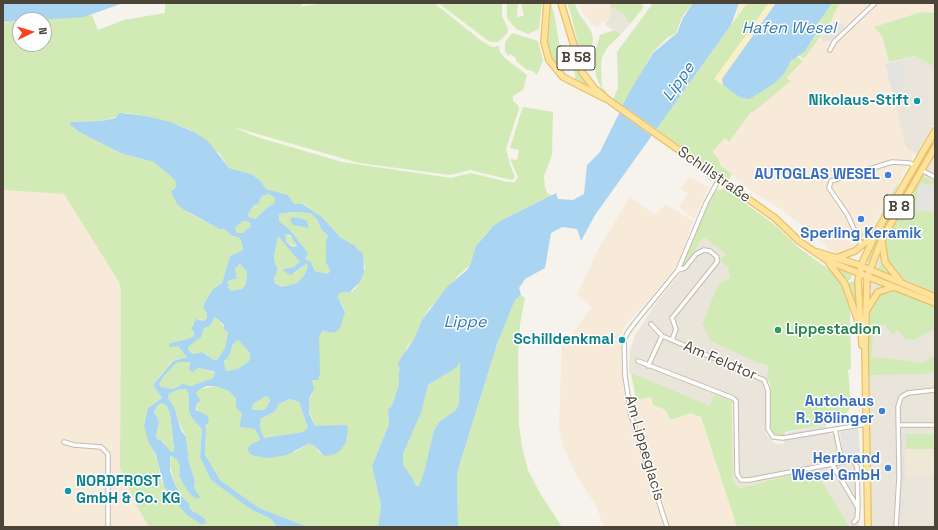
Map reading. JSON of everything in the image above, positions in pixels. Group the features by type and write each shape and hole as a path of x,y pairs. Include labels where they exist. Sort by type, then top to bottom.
{"main road":[{"name":"B 58","path":"547,3 544,42 545,51 552,66 563,77 572,83 611,102"},
{"name":"B 58","path":"561,3 582,72 594,88 611,102"},
{"name":"Schillstraße","path":"611,102 775,218 799,240 828,262 867,278 894,286 935,304"},
{"name":"B 8","path":"866,403 860,328 859,275 861,266 876,233 935,131"},
{"name":"B 8","path":"868,527 865,313 867,278 882,239 935,147"},
{"path":"915,166 922,170"},
{"path":"835,258 847,255 862,246 876,233"},
{"path":"882,239 882,257 901,283"},
{"name":"Schillstraße","path":"815,252 861,266 935,297"},
{"name":"B 8","path":"828,262 845,284 860,328"},
{"path":"865,313 878,292 894,286"}],"street":[{"path":"830,50 834,42 875,3"},
{"path":"862,246 847,214 829,188 831,181 892,162 910,163 915,166"},
{"path":"922,170 935,177"},
{"name":"Am Lippeglacis","path":"668,527 631,415 625,376 624,340 637,320 678,270 706,203 719,179"},
{"name":"Am Feldtor","path":"678,270 685,268 696,254 704,250 710,251 717,257 717,262 672,318 676,329 672,340 764,380 768,390 768,429 773,437 783,438 866,424"},
{"path":"651,324 662,336 672,340"},
{"path":"648,366 662,336"},
{"path":"638,361 733,398 736,401 737,474 740,480 756,479 853,460 856,463 858,507 857,519 854,522"},
{"path":"896,527 899,477 898,408 901,397 908,393 935,390"},
{"path":"898,425 935,425"},
{"path":"836,429 842,462"},
{"path":"64,442 74,445 101,447 108,454 108,527"},
{"path":"832,464 858,507"}],"shaded area":[{"path":"579,3 611,3 610,14 606,22 603,21 599,27 595,27 583,13"},
{"path":"840,3 935,3 935,13 920,12 875,27 882,36 889,62 885,64 906,148 915,153 868,234 849,250 835,254 827,248 827,245 782,210 749,189 721,166 718,158 711,153 725,138 730,141 751,112 752,113 790,81 786,78 799,66 818,41"},
{"path":"610,8 614,8 623,14 630,24 621,34 605,25 610,15"},
{"path":"836,20 845,26 830,41 824,41 821,39"},
{"path":"915,56 935,67 935,122 917,154 906,148 885,64"},
{"path":"895,61 903,65 906,79 900,95 892,91 885,64"},
{"path":"935,147 935,527 870,527 865,313 871,264"},
{"path":"689,177 709,187 694,219 679,207 688,194 680,188"},
{"path":"921,182 928,185 935,184 935,212 916,210 918,186 921,186"},
{"path":"3,190 64,194 119,282 121,292 120,469 138,508 149,527 3,527"},
{"path":"630,197 656,215 666,204 693,221 679,264 624,328 621,340 623,388 636,400 651,397 653,405 666,410 670,420 691,413 701,417 737,527 604,527 596,506 577,476 564,449 559,426 562,346 592,308 577,295 599,248"},
{"path":"703,237 726,254 730,278 723,281 702,324 711,340 756,362 770,366 766,391 766,434 774,443 780,444 839,433 842,458 854,459 859,465 859,527 850,527 814,469 740,488 733,482 733,404 710,406 633,376 629,372 630,350 635,335 657,302 685,267"},
{"path":"826,425 826,428 787,436 786,433"},
{"path":"858,428 859,456 843,457 840,432"},
{"path":"829,432 830,435 785,444 784,440"},
{"path":"901,433 905,433 905,451 901,451"},
{"path":"906,449 935,449 935,477 906,477"},
{"path":"902,455 904,455 905,489 901,489"},
{"path":"901,499 904,499 902,521 899,520"}],"green space":[{"path":"165,3 301,3 302,6 330,3 434,3 483,42 492,47 499,46 500,52 506,59 527,75 523,90 513,96 513,101 518,105 519,109 506,149 515,177 512,180 470,170 450,175 359,163 233,127 254,136 342,162 451,178 471,173 508,182 515,182 518,177 510,159 517,160 519,150 510,148 522,109 524,107 553,112 552,155 544,176 545,188 548,194 552,195 502,220 488,231 476,246 470,265 458,276 429,309 422,320 414,339 407,347 399,372 399,384 392,406 388,409 389,424 372,466 381,505 378,527 308,527 259,508 220,480 209,464 205,455 206,429 196,406 199,404 196,393 200,389 215,386 229,391 236,399 236,407 242,414 239,427 256,429 259,436 260,440 250,445 247,449 295,452 308,444 313,445 320,453 346,442 348,431 342,425 329,427 315,426 308,408 309,399 312,395 312,380 319,359 319,337 323,330 330,333 336,332 340,328 344,308 338,297 339,293 351,292 356,288 365,268 361,252 354,245 340,237 322,217 306,205 294,204 288,195 266,189 260,180 251,174 229,168 219,153 194,132 186,128 146,116 127,113 102,121 71,122 69,124 81,133 123,154 154,162 175,180 176,187 173,189 189,213 219,229 226,230 230,235 240,238 243,250 230,256 222,283 213,289 205,302 203,308 207,313 207,318 204,321 200,319 192,325 194,336 170,343 178,346 187,357 172,361 153,385 162,398 150,406 144,424 158,462 161,480 168,494 187,514 201,524 195,512 190,509 189,505 175,485 170,466 171,455 177,460 180,467 179,476 184,484 201,497 194,488 195,481 189,463 186,437 168,398 169,394 175,391 186,389 189,395 191,417 202,429 200,457 211,479 252,510 271,519 277,527 149,527 138,508 120,469 121,292 119,282 64,194 3,190 3,23 12,22 12,52 52,52 52,19 92,15 98,30 124,20 165,13"},
{"path":"438,3 502,3 502,16 508,28 508,32 497,42 490,42"},
{"path":"507,3 518,3 517,17 524,16 521,3 542,3 539,29 528,34 516,29 507,18"},
{"path":"549,3 551,3 555,18 564,75 549,56 546,40"},
{"path":"567,3 575,3 578,12 591,31 593,39 590,66 588,68 586,68 580,53"},
{"path":"611,3 643,3 642,5 644,7 630,24 623,14 614,8 610,8"},
{"path":"653,3 693,3 682,17 676,33 667,38 652,53 623,106 613,99 618,88 617,52"},
{"path":"747,3 769,3 715,79 739,97 753,97 775,83 784,74 796,56 803,61 786,78 791,81 752,113 751,112 729,142 725,138 712,152 718,158 721,166 732,174 729,180 656,129"},
{"path":"832,3 840,3 827,28 818,22"},
{"path":"921,12 935,13 935,67 915,56 889,62 882,36 874,27"},
{"path":"818,23 826,29 804,59 798,55 805,51 816,35 815,27"},
{"path":"614,30 621,34 607,48 602,57 602,88 607,92 606,94 602,90 596,76 595,52 600,35"},
{"path":"512,33 538,41 543,60 537,75 533,71 527,70 516,61 516,58 510,54 509,56 505,52 505,42"},
{"path":"572,52 581,74 597,92 576,83"},
{"path":"935,135 935,143 924,160 922,158"},
{"path":"914,172 916,175 888,221 869,262 866,261 879,232"},
{"path":"902,175 896,190 874,227 866,237 861,235 860,233 867,235 874,226"},
{"path":"922,176 935,181 935,293 899,276 888,263 885,252 887,236"},
{"name":"Lippestadion","path":"725,189 775,225 799,248 834,273 842,286 850,309 851,369 848,370 851,406 843,419 825,425 785,432 785,436 774,435 770,429 770,384 767,379 769,366 756,362 711,341 702,324 717,288 723,281 730,278 728,267 720,261 726,254 703,237 685,267 681,266 711,198 716,190"},
{"path":"269,194 275,198 274,204 269,206 255,219 249,217 248,214 254,205 258,204 262,196"},
{"path":"292,212 310,213 317,219 321,229 328,236 326,241 326,263 330,270 328,274 315,271 313,265 305,259 307,253 289,229 279,221 279,214"},
{"path":"243,221 249,222 251,226 243,233 237,233 235,228"},
{"path":"287,234 294,240 296,247 286,242 284,235"},
{"path":"278,236 301,262 294,267 283,271 295,273 306,264 308,265 305,274 297,283 282,287 275,282 274,275 278,269 275,264 274,256"},
{"path":"240,264 247,272 246,284 242,289 233,291 228,287 230,284 226,283 230,280 237,279 235,268"},
{"path":"884,264 893,276 877,270 878,267"},
{"path":"838,269 852,275 851,279 846,282"},
{"path":"856,281 855,307 847,284"},
{"path":"890,290 899,292 935,307 935,328 914,340 905,339 900,332 896,331 895,334 892,334 885,325 874,324 871,357 923,363 935,355 935,371 925,374 869,375 868,337 870,313 876,297 883,292"},
{"path":"521,295 525,298 520,324 518,358 519,425 522,447 528,470 541,495 562,527 458,527 457,473 497,344 515,300"},
{"path":"215,317 228,331 225,348 218,360 214,360 202,352 193,354 188,350 189,346 204,328 210,326"},
{"path":"238,340 250,353 249,361 238,369 226,371 224,361 228,358 233,344"},
{"path":"460,361 459,403 456,410 439,422 434,430 424,472 419,486 416,486 412,477 403,465 403,454 421,413 428,385 456,368"},
{"path":"180,362 190,362 189,366 195,370 199,368 215,373 213,378 191,386 179,385 173,389 161,387 159,384 164,376 175,364"},
{"path":"631,373 710,406 714,395 732,401 733,482 740,488 814,469 850,527 737,527 701,417 691,413 670,420 666,410 653,405 651,397 636,400"},
{"path":"266,396 270,401 266,408 263,410 252,410 253,404"},
{"path":"290,399 299,402 308,428 303,432 264,438 260,428 260,419 274,412 279,404"},
{"path":"162,403 167,406 170,414 174,452 171,453 162,440 157,439 156,436 159,422 154,411 158,405"},
{"path":"906,434 935,434 935,449 906,449"}],"sand":[{"path":"739,3 747,3 731,25 736,16"},
{"path":"769,3 776,3 726,73 722,82 723,85 714,79"}],"water":[{"path":"3,3 123,3 84,17 52,19 52,12 12,12 12,21 3,22"},
{"name":"Lippe","path":"693,3 739,3 731,25 595,215 581,241 577,229 562,227 551,233 545,268 525,279 519,288 521,295 515,300 497,344 457,473 458,527 378,527 381,505 372,466 389,424 388,409 392,406 399,384 399,361 414,339 422,320 447,287 467,270 476,246 493,226 556,193 558,199 573,200 584,194 587,165 600,152 630,91 653,53 677,33 683,18","holes":["460,362 459,403 456,410 439,422 434,430 424,472 419,486 416,486 412,477 403,465 403,454 421,413 428,385 456,368"]},
{"name":"Hafen Wesel","path":"776,3 832,3 815,27 816,34 805,51 791,61 784,74 775,83 753,97 748,99 739,97 723,85 722,79"},
{"path":"120,113 146,116 170,122 194,132 208,141 229,168 251,174 260,180 266,189 288,195 294,204 302,204 306,206 322,217 340,237 354,245 363,254 364,272 360,282 350,292 339,293 338,297 345,312 340,328 336,332 330,333 323,330 319,337 320,373 318,380 312,380 314,389 309,399 309,413 315,426 347,425 348,431 346,442 340,451 332,455 325,456 313,445 308,444 287,455 270,458 250,454 247,449 250,445 260,440 259,436 255,429 239,427 242,414 236,407 236,399 229,391 215,386 207,386 200,389 196,393 200,400 196,406 196,410 208,416 209,422 205,425 205,455 220,480 259,508 308,527 277,527 271,519 252,510 211,480 200,457 202,429 191,417 189,410 189,395 186,389 180,389 169,394 168,398 174,407 181,430 186,437 189,463 195,481 194,488 201,498 195,498 189,493 179,476 180,467 177,460 171,455 170,471 175,485 189,504 190,509 205,519 206,523 201,524 187,515 170,496 164,486 156,455 149,443 144,426 148,408 162,398 153,385 173,361 187,357 178,346 169,347 170,343 194,336 194,332 191,329 196,319 204,321 207,318 207,313 203,308 205,302 213,289 222,283 230,256 243,250 240,238 230,235 226,230 219,229 183,209 177,204 171,192 176,187 175,180 154,162 123,154 81,133 69,124 71,122 102,121 115,118","holes":["269,194 275,198 274,204 269,206 255,219 249,217 248,214 254,205 258,204 262,196","292,212 310,213 317,219 321,229 328,236 326,241 326,263 330,270 328,274 315,271 311,262 305,259 308,253 289,229 279,221 279,214","243,221 249,222 251,226 243,233 237,233 235,228","285,234 290,235 297,246 293,247 286,242","278,236 300,262 294,267 284,269 283,271 291,275 306,264 308,265 305,274 297,283 282,287 275,283 274,278 278,269 275,264 274,256","240,264 247,272 246,284 242,289 232,291 228,287 230,284 226,283 230,280 237,279 235,268","215,317 224,325 224,329 228,332 225,348 217,360 214,360 202,352 193,354 188,350 189,346 201,337 204,328 210,326","238,340 250,353 249,361 238,369 226,371 224,361 228,358 233,344","180,362 190,362 189,369 192,372 199,368 215,372 213,378 191,386 182,384 173,389 161,387 159,384 175,364","266,396 270,401 263,410 252,410 253,404","290,399 299,402 308,428 303,432 264,438 260,428 260,419 274,412 279,404","162,403 167,406 170,414 174,448 173,452 171,452 161,440 157,439 156,436 159,422 154,411 158,405"]},
{"path":"292,217 307,221 309,228 293,225 290,220"}],"pier":[{"path":"622,105 658,130 653,137 618,111"}],"place":[{"name":"Nikolaus-Stift","path":"917,101"},
{"name":"AUTOGLAS WESEL","path":"888,175"},
{"name":"Sperling Keramik","path":"861,219"},
{"name":"Lippestadion","path":"778,330"},
{"name":"Schilldenkmal","path":"622,340"},
{"name":"Autohaus R. Bölinger","path":"882,411"},
{"name":"Herbrand Wesel GmbH","path":"888,468"},
{"name":"NORDFROST GmbH & Co. KG","path":"68,491"}]}
